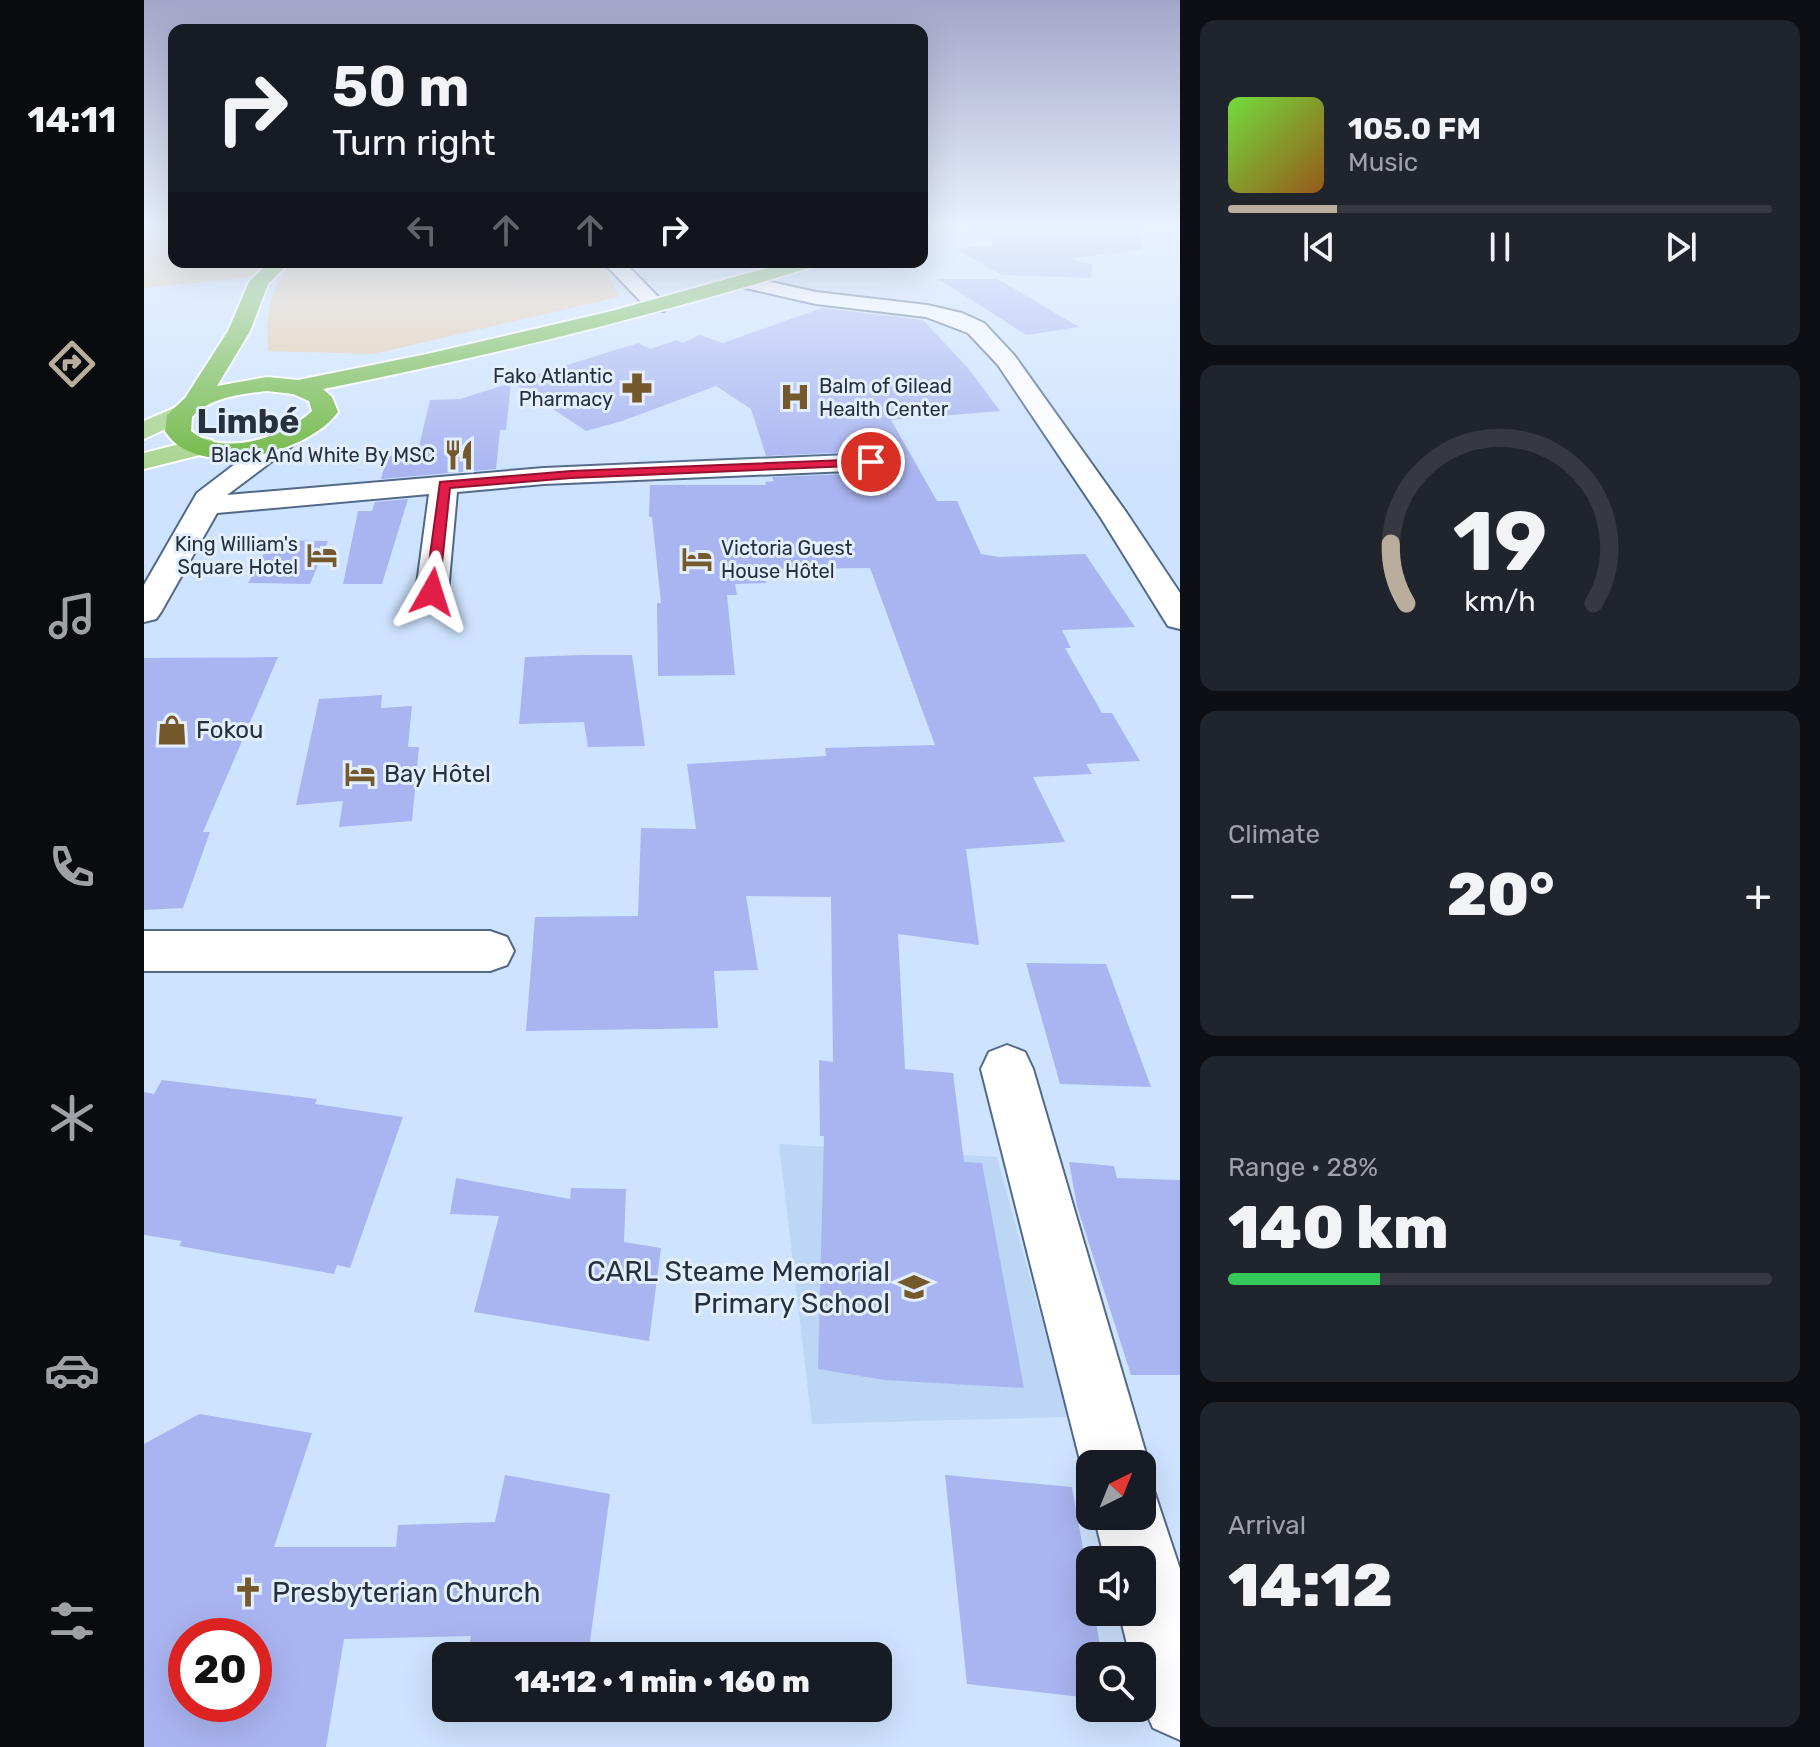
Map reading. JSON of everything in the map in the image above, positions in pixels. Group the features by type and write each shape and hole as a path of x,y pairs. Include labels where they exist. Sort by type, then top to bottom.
{"highway":[{"path":"247,311 239,331 177,422 178,432 187,440 207,447 247,448 282,441 317,422 325,412 465,354"},
{"path":"188,408 240,387 295,386 465,354 643,311"},
{"path":"239,331 295,386 320,397 325,412"}],"main road":[{"path":"144,431 188,408"},
{"path":"144,461 207,447"}],"street":[{"path":"923,311 954,318 976,328 1006,360 1099,494 1180,619"},
{"path":"144,612 209,499 282,441"},
{"path":"207,447 209,499"},
{"path":"209,499 559,475 871,462"},
{"path":"432,592 444,485"},
{"path":"144,951 490,951"},
{"path":"1007,1069 1111,1450"},
{"path":"1156,1613 1180,1701"}],"shaded area":[{"path":"270,311 561,311 374,354 268,351"},
{"name":"CARL Steame Memorial Primary School","path":"779,1144 997,1157 1068,1417 812,1424"}],"building":[{"path":"815,311 843,311 923,320 968,368 1000,411 891,420 937,501 957,501 981,554 999,557 1085,554 1135,627 1062,630 1071,648 1065,648 1102,713 1112,713 1140,761 1086,764 1092,774 1033,777 1065,842 966,849 979,945 898,934 905,1069 953,1073 964,1162 982,1163 1024,1388 884,1380 818,1369 824,1136 820,1136 819,1060 833,1062 831,897 746,896 758,970 714,971 718,1028 526,1031 535,917 638,916 641,828 696,829 687,764 826,756 825,748 935,745 870,568 763,569 766,583 735,584 737,595 727,595 735,675 658,676 657,603 661,603 652,517 649,517 650,485 766,485 765,482 774,481 772,477 872,473 882,471 888,464 884,454 871,451 766,456 751,409 716,386 586,431 512,382 638,343 650,349 677,340 683,343 700,335 723,343"},
{"path":"988,311 1051,311 1079,327 1026,335"},
{"path":"511,383 506,430 500,430 496,469 381,479 387,456 417,455 430,400 460,399"},
{"path":"408,499 382,584 343,584 358,511 372,511 375,502"},
{"path":"271,540 328,541 310,584 248,583"},
{"path":"632,655 645,746 588,747 584,722 519,724 525,657"},
{"path":"278,657 203,832 210,832 183,908 144,910 144,658"},
{"name":"Bay Hôtel","path":"382,695 381,708 412,706 408,747 419,747 412,821 339,827 343,801 296,805 319,699"},
{"path":"1026,963 1106,964 1151,1087 1060,1084"},
{"path":"162,1080 317,1099 315,1104 403,1117 350,1268 337,1265 334,1274 179,1246 182,1241 144,1235 144,1092 154,1094"},
{"path":"1069,1162 1114,1166 1117,1178 1180,1180 1180,1375 1131,1375 1077,1206"},
{"path":"456,1178 570,1199 571,1188 626,1189 624,1242 661,1248 649,1341 474,1312 499,1216 450,1214"},
{"path":"199,1414 312,1433 274,1547 396,1547 398,1525 495,1522 505,1475 610,1494 590,1642 470,1642 471,1636 344,1639 326,1747 144,1747 144,1444"},
{"path":"945,1475 1072,1487 1076,1530 1080,1530 1083,1546 1076,1546 1076,1626 1097,1626 1099,1642 1076,1642 1076,1696 967,1684"}],"place":[{"name":"Fako Atlantic Pharmacy","path":"637,388"},
{"name":"Balm of Gilead Health Center","path":"795,397"},
{"name":"Black And White By MSC","path":"459,455"},
{"name":"King William's Square Hotel","path":"322,555"},
{"name":"Victoria Guest House Hôtel","path":"697,559"},
{"name":"Fokou","path":"172,730"},
{"name":"Bay Hôtel","path":"360,774"},
{"name":"CARL Steame Memorial Primary School","path":"914,1287"},
{"name":"Presbyterian Church","path":"248,1592"}],"district":[{"name":"Limbé","path":"248,421"}],"route":[{"path":"432,592 444,485 571,474 871,462"}]}
